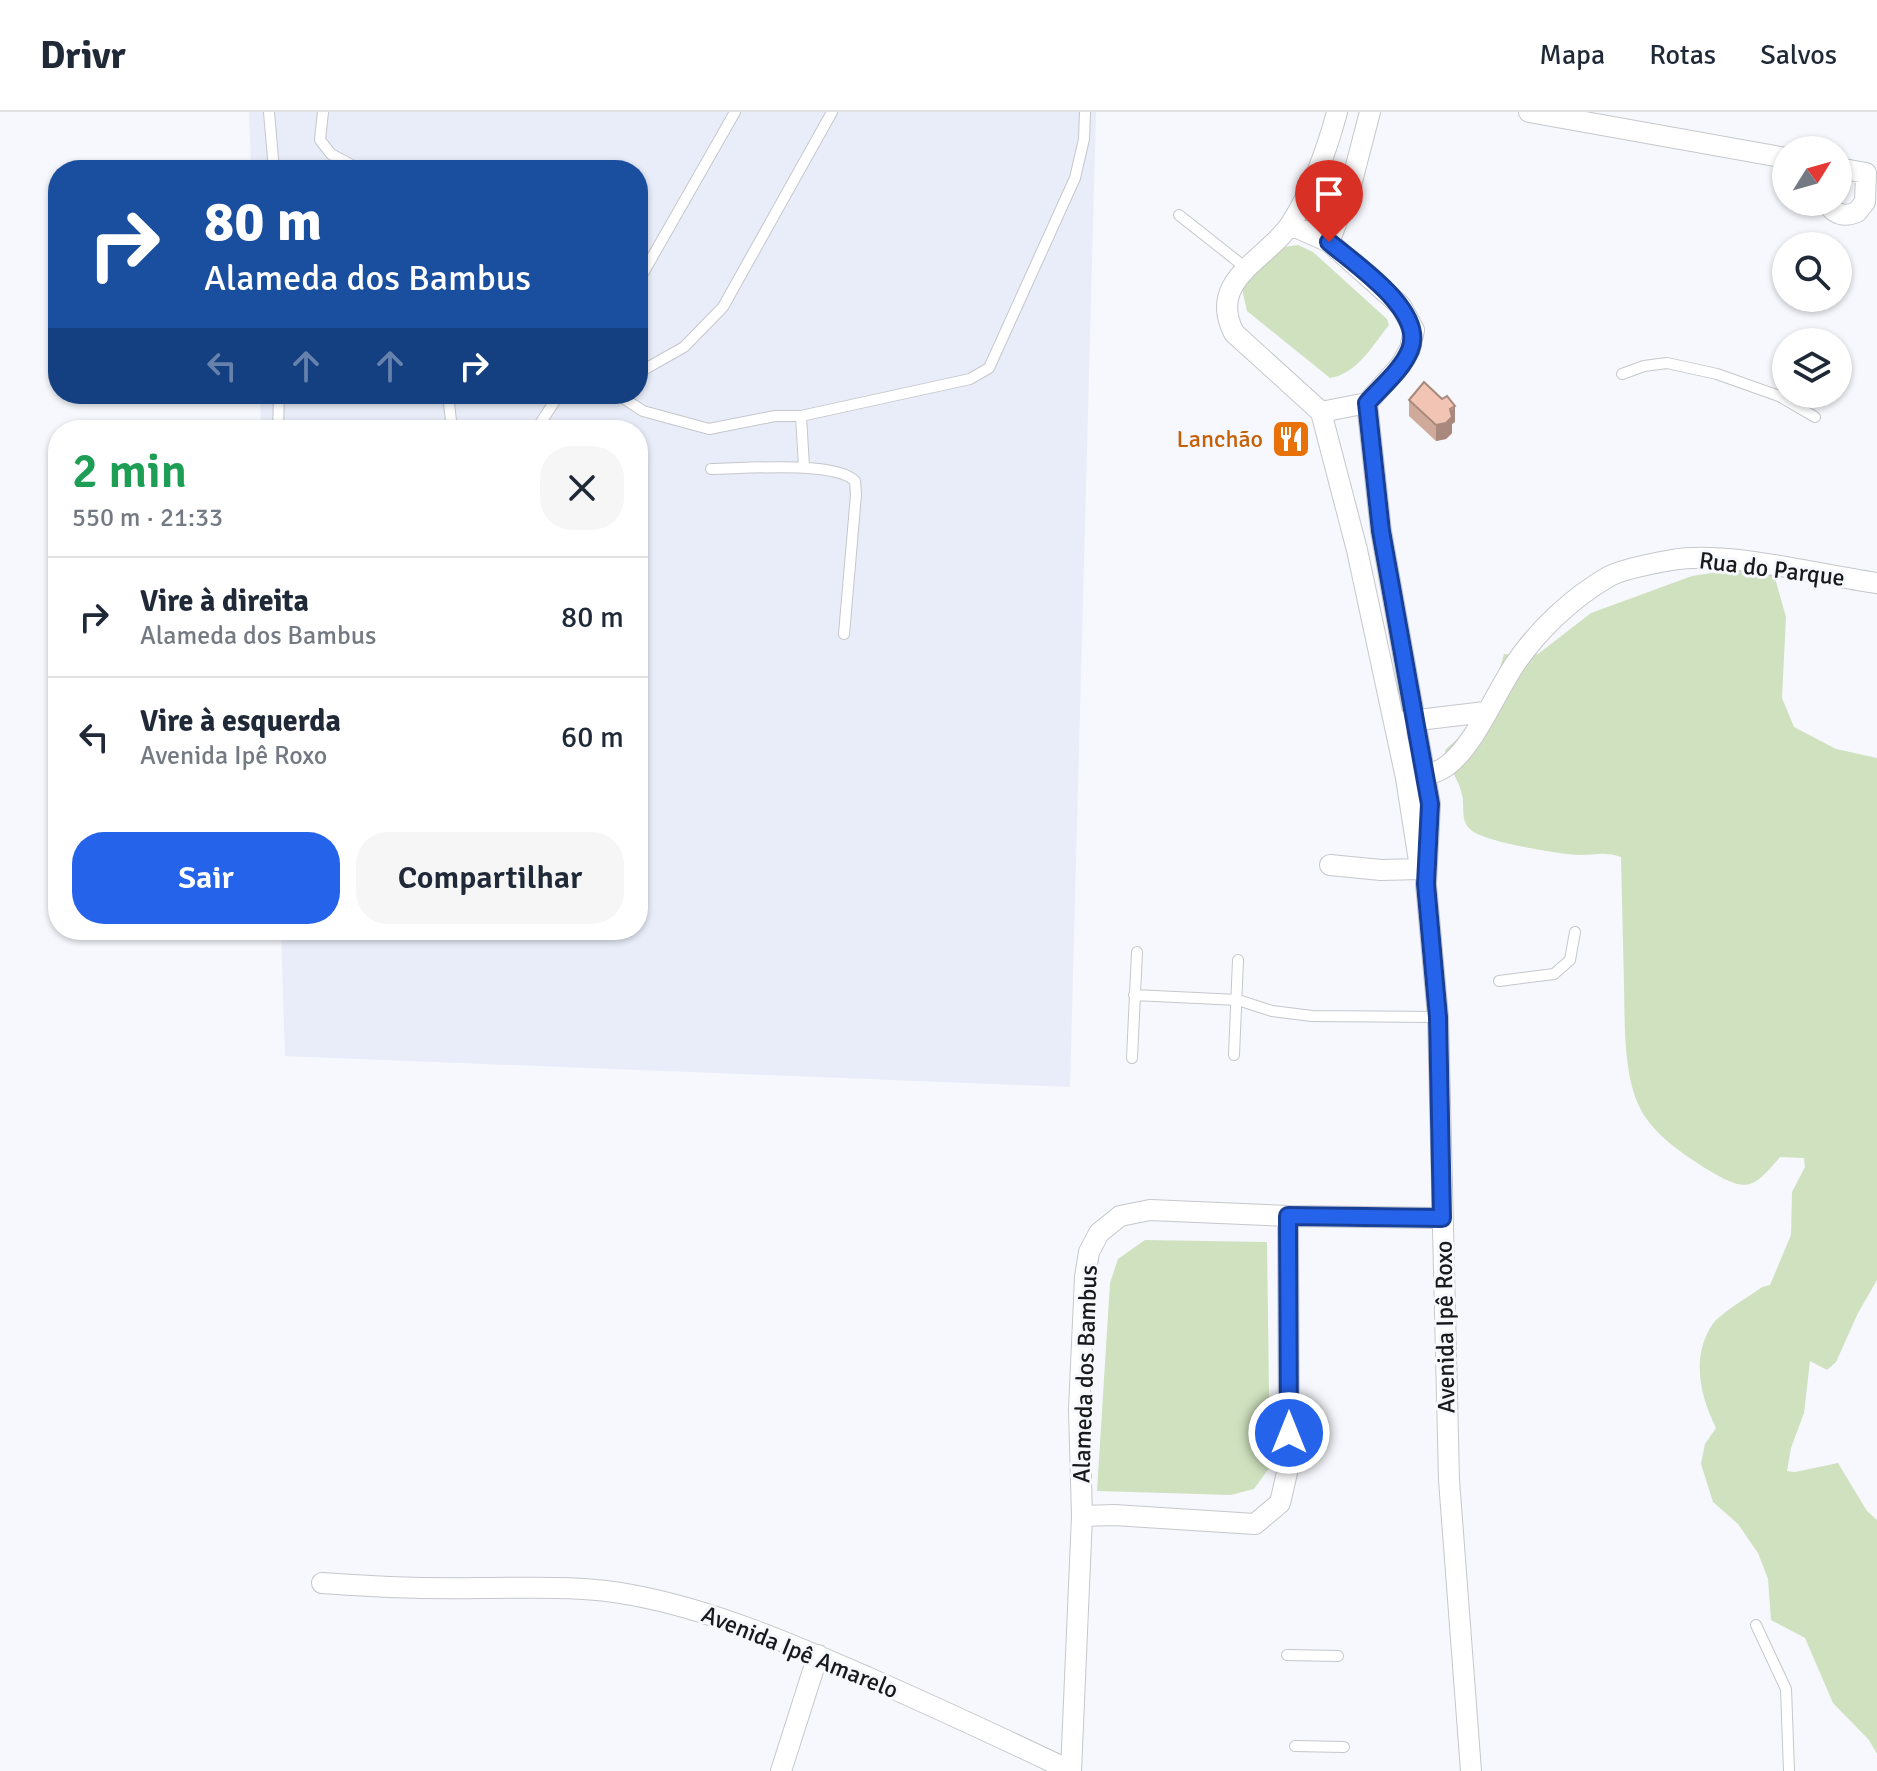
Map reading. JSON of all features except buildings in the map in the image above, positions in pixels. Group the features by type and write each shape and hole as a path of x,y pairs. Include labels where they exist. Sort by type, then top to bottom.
{"street":[{"path":"1291,225 1329,242 1401,306 1414,330 1410,349 1400,366 1367,403 1321,412 1234,333 1226,309 1232,285 1291,225 1313,183 1337,112"},
{"path":"1329,242 1351,185 1370,112"},
{"path":"1529,112 1772,155"},
{"path":"1852,170 1866,173 1865,202 1857,212 1852,213"},
{"name":"Avenida Ipê Roxo","path":"1367,403 1381,531 1415,720 1416,776"},
{"name":"Avenida Ipê Roxo","path":"1321,412 1357,550 1394,724 1431,822 1424,876 1438,1017 1450,1512 1471,1771"},
{"name":"Rua do Parque","path":"1416,776 1439,771 1455,758 1471,739 1517,662 1550,622 1610,575 1674,560 1701,558 1877,583"},
{"path":"1394,724 1485,712"},
{"path":"1330,865 1424,876"},
{"name":"Alameda dos Bambus","path":"1071,1771 1082,1516 1079,1410 1085,1277 1089,1252 1099,1233 1120,1216 1150,1210 1442,1218"},
{"path":"1082,1516 1114,1515 1255,1524 1280,1503 1289,1464 1288,1216"},
{"name":"Avenida Ipê Amarelo","path":"322,1583 404,1589 564,1588 630,1594 721,1619 818,1655 1071,1771"},
{"path":"781,1771 818,1655"}],"lane":[{"path":"269,112 273,160"},
{"path":"323,112 320,140 331,154 342,160"},
{"path":"648,264 735,112"},
{"path":"648,367 684,347 723,307 832,112"},
{"path":"632,404 643,411 709,429 775,416 801,416 970,379 989,368 1075,178 1084,139 1085,112"},
{"path":"1179,215 1246,268"},
{"path":"1622,374 1644,366 1667,363 1717,374 1766,392 1815,417"},
{"path":"801,416 804,467"},
{"path":"711,469 804,467 847,474 855,481 844,634"},
{"path":"1499,981 1554,974 1570,960 1575,932"},
{"path":"1132,1058 1137,952"},
{"path":"1234,1055 1238,960"},
{"path":"1134,995 1236,1000 1272,1011 1312,1016 1438,1017"},
{"path":"1756,1625 1786,1689 1789,1771"},
{"path":"1287,1655 1338,1656"},
{"path":"1295,1746 1344,1747"}],"shaded area":[{"path":"249,112 1096,112 1070,1087 285,1056 281,940 648,940 648,420 261,420 260,404 648,404 648,160 251,160"}],"green space":[{"path":"1298,245 1313,252 1387,319 1389,325 1364,358 1348,371 1330,378 1247,311 1242,289 1278,248"},
{"path":"1770,554 1775,560 1775,578 1786,617 1782,698 1794,727 1836,749 1877,758 1877,1280 1836,1362 1827,1370 1810,1361 1804,1413 1791,1448 1787,1471 1838,1463 1867,1511 1877,1520 1877,1754 1869,1740 1833,1703 1805,1638 1771,1620 1768,1579 1758,1553 1738,1524 1713,1502 1701,1464 1705,1444 1716,1428 1700,1376 1705,1337 1721,1315 1762,1287 1770,1285 1791,1235 1792,1192 1805,1167 1804,1158 1780,1157 1763,1176 1741,1185 1690,1158 1652,1126 1639,1106 1627,1062 1621,857 1539,850 1491,839 1471,830 1465,823 1460,789 1445,750 1467,729 1483,707 1504,654 1538,654 1591,613 1692,576 1744,568 1760,555"},
{"path":"1145,1240 1267,1242 1270,1467 1254,1489 1231,1495 1097,1491 1110,1283 1118,1259"}],"place":[{"name":"Lanchão","path":"1291,439"}],"route":[{"path":"1289,1433 1288,1216 1442,1218 1438,1017 1426,884 1430,804 1381,531 1367,403 1400,366 1410,349 1414,330 1401,306 1329,242"}]}
